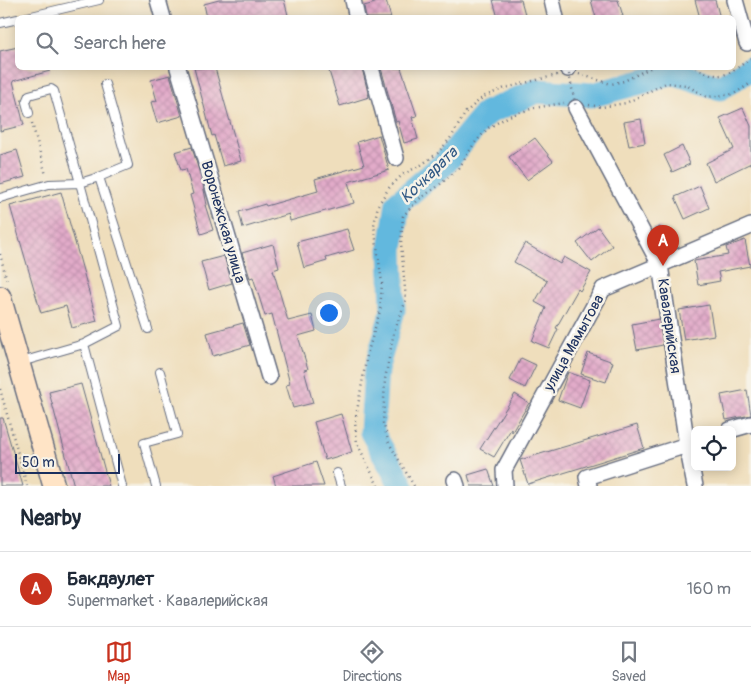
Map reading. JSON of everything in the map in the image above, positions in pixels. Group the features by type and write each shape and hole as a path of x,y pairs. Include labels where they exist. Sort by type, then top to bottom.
{"street":[{"path":"158,0 162,15"},
{"path":"353,0 356,15"},
{"path":"552,0 555,15"},
{"path":"735,0 747,43"},
{"name":"Воронежская улица","path":"179,70 269,377"},
{"path":"372,70 396,158"},
{"name":"Кавалерийская","path":"580,106 660,265 691,443"},
{"name":"улица Мамытова","path":"505,486 504,470 603,289 751,226"},
{"path":"0,297 54,486"},
{"path":"736,428 751,424"},
{"path":"589,486 587,477 691,443"},
{"name":"Кавалерийская","path":"694,471 695,486"}],"lane":[{"path":"36,15 99,0"},
{"path":"0,23 15,20"},
{"path":"0,198 48,184 80,183 128,165 105,84"},
{"path":"19,363 84,344 119,326 54,91 51,89 29,95 26,102 29,113"},
{"path":"99,177 148,329"},
{"path":"84,344 122,486"},
{"path":"156,486 144,443 177,434 160,372"},
{"path":"337,473 341,486"}],"path":[{"path":"736,68 751,58"},
{"path":"378,486 357,443 355,422 367,355 380,311 382,283 374,225 378,205 389,188 403,174 421,166 438,153 452,136 466,112 483,97 505,88 565,71 583,74 611,84 624,81 646,70"},
{"path":"700,70 708,74 723,76 732,70"},
{"path":"565,71 580,106"},
{"path":"414,486 389,443 383,423 386,379 394,332 406,300 401,242 403,216 419,199 437,187 459,168 474,144 488,128 509,116 559,103 602,107 626,103 666,83 686,85 707,96 734,94 751,83"},
{"path":"29,113 48,184"},
{"path":"0,389 28,486"}],"building":[{"path":"219,0 284,0 288,15 206,15 204,4"},
{"path":"386,0 390,15 366,15 364,6"},
{"path":"493,0 521,0 525,15 497,15"},
{"path":"591,0 618,0 623,15 595,15"},
{"path":"695,0 715,0 719,15 699,15"},
{"path":"15,48 15,70 50,71 13,81 24,125 0,131 0,51"},
{"path":"195,70 216,70 241,161 223,166 214,135 212,136"},
{"path":"329,70 362,70 369,97 340,106"},
{"path":"382,70 402,70 417,116 412,117 418,139 404,143 398,121 396,122"},
{"path":"170,75 182,116 157,123 151,102 157,101 151,80"},
{"path":"743,108 751,126 751,163 714,181 706,163 734,149 720,118"},
{"path":"641,119 645,143 629,146 624,122"},
{"path":"379,135 389,170 348,182 354,203 290,221 289,214 243,228 239,212 318,191 315,179 364,165 357,142"},
{"path":"535,138 553,161 527,180 509,157"},
{"path":"682,146 690,164 672,172 664,155"},
{"path":"192,147 203,185 207,205 205,205 213,230 201,234 190,195 193,194 186,169 181,170 175,152"},
{"path":"17,150 25,177 0,184 0,155"},
{"path":"700,186 709,208 685,219 675,197"},
{"path":"61,192 97,321 72,328 66,306 41,313 10,206"},
{"path":"598,227 612,246 592,262 577,243"},
{"path":"660,227 669,244 661,248 652,230"},
{"path":"347,229 354,250 326,258 327,261 304,268 297,242"},
{"path":"745,240 750,266 718,272 720,281 698,285 694,261 728,255 726,247"},
{"path":"525,243 560,264 564,257 591,272 580,291 578,289 556,328 558,329 549,348 532,341 546,308 535,302 547,281 514,262"},
{"path":"273,244 279,268 273,270 288,321 312,315 316,331 298,336 308,369 304,370 313,403 293,408 286,385 290,384 272,314 265,316 253,277 250,278 242,253"},
{"path":"224,256 232,283 209,290 201,262"},
{"path":"709,305 714,335 684,340 679,310"},
{"path":"659,319 663,345 637,350 632,324"},
{"path":"243,323 250,345 213,356 207,333"},
{"path":"588,353 613,362 606,382 581,374"},
{"path":"521,358 536,365 525,388 510,380"},
{"path":"568,372 590,380 580,408 558,400"},
{"path":"81,384 109,486 74,486 49,392"},
{"path":"747,390 751,415 726,420 721,395"},
{"path":"515,394 529,403 512,432 511,429 494,457 480,449"},
{"path":"341,414 352,452 325,460 314,422"},
{"path":"0,418 3,418 23,486 0,486"},
{"path":"637,425 644,448 528,484 520,460"},
{"path":"316,462 324,486 276,486 273,476"},
{"path":"488,469 494,486 471,486 468,475"}],"waterway":[{"name":"Кочкарата","path":"402,486 372,432 376,370 393,310 391,249 398,203 444,164 486,113 537,91 592,95 675,73 720,88 751,68"}],"place":[{"name":"Бакдаулет","path":"663,266"}]}
